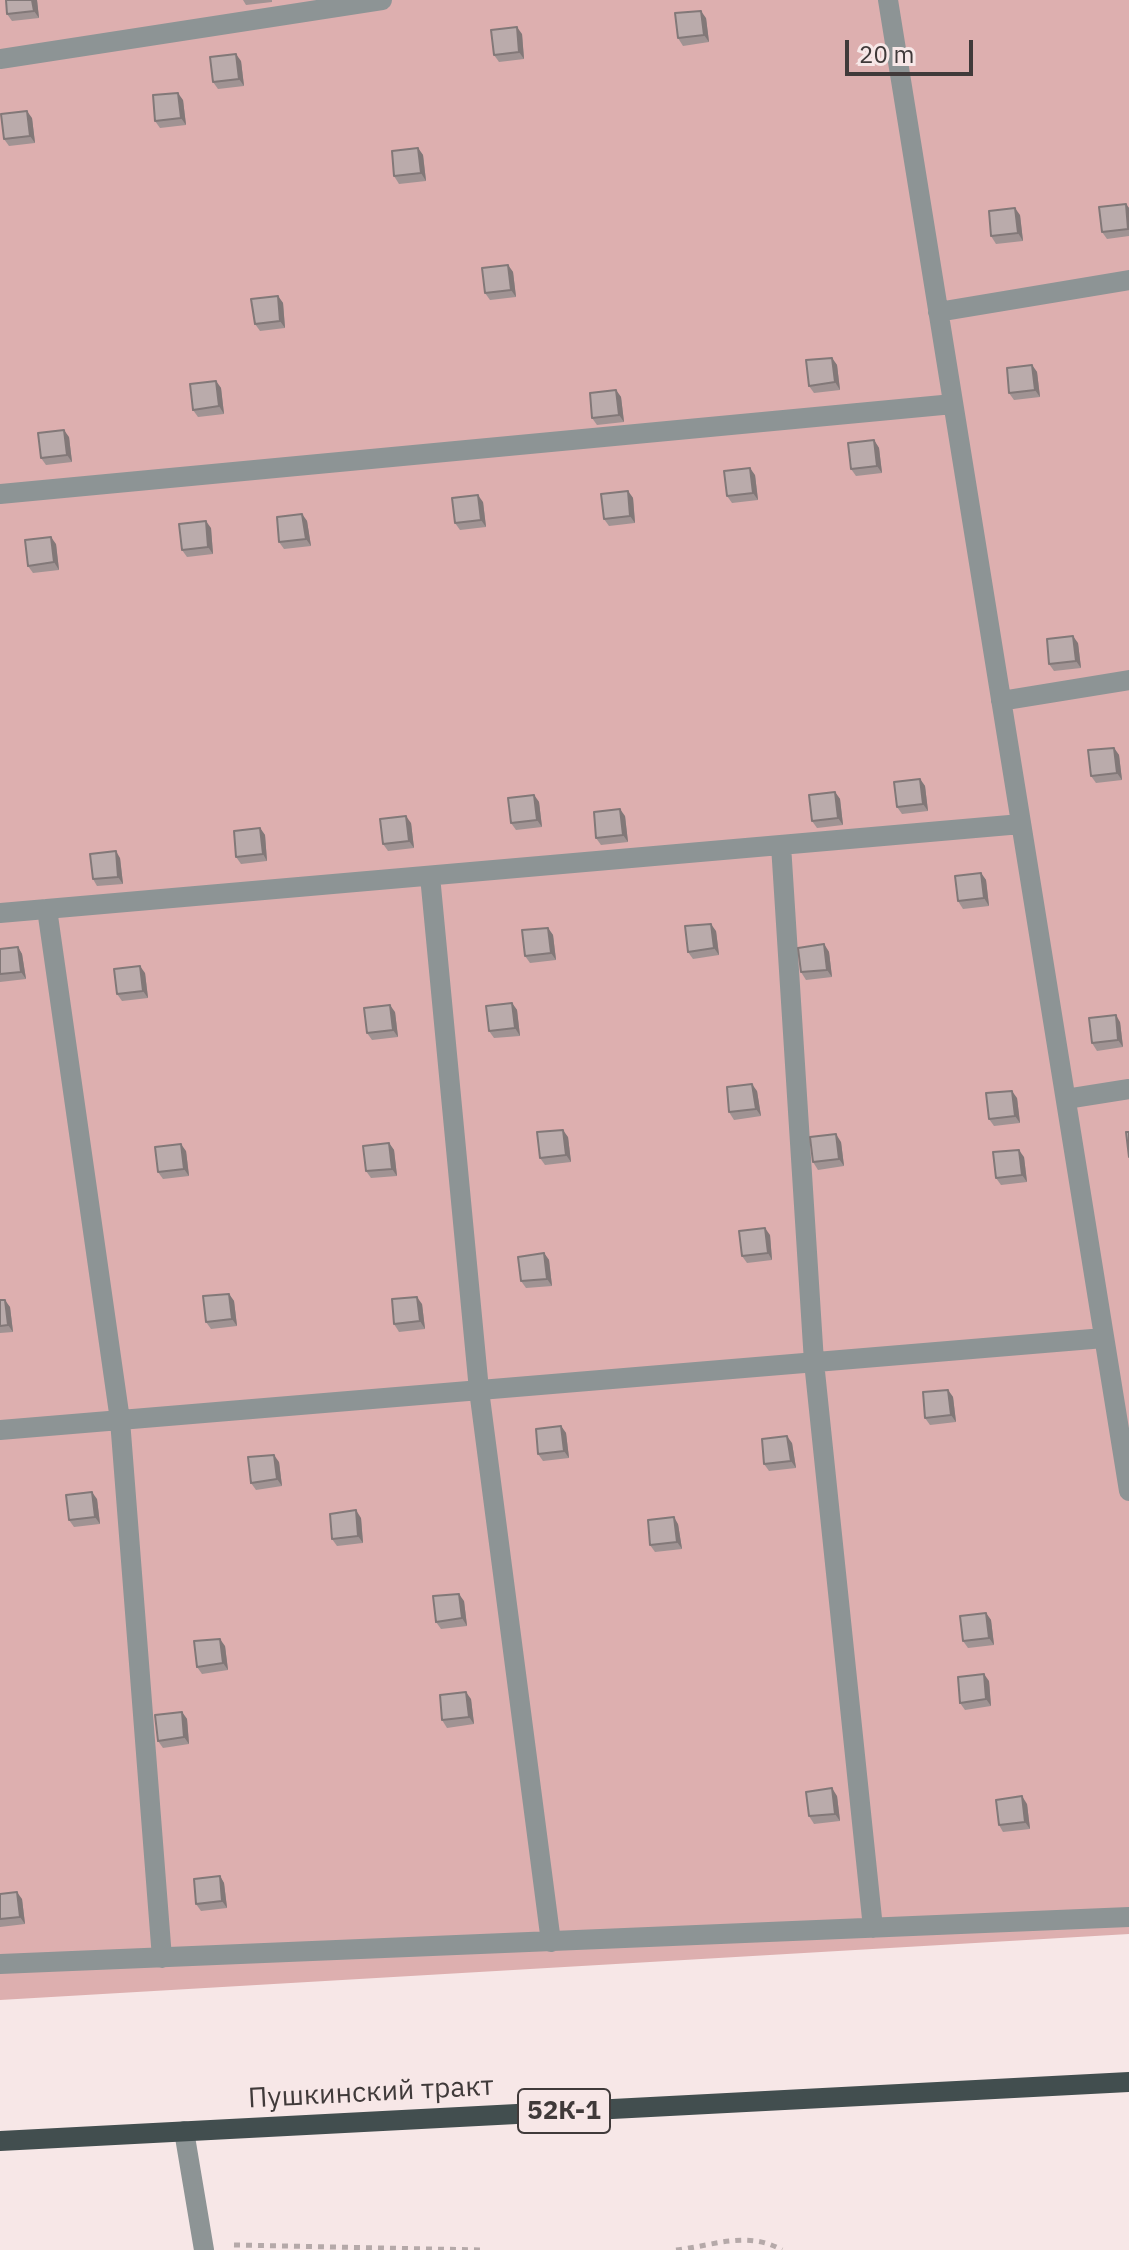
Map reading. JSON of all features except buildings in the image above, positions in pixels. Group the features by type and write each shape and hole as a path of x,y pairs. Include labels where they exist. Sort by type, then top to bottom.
{"main road":[{"name":"Пушкинский тракт","path":"0,2141 1129,2082"}],"lane":[{"path":"0,59 382,0"},
{"path":"888,0 1129,1491"},
{"path":"938,312 1129,280"},
{"path":"0,494 953,404"},
{"path":"1001,701 1129,680"},
{"path":"0,913 1021,824"},
{"path":"781,845 814,1362 873,1928"},
{"path":"430,876 479,1390 551,1942"},
{"path":"47,909 120,1420 162,1958"},
{"path":"1066,1099 1129,1089"},
{"path":"0,1430 1104,1338"},
{"path":"0,1964 1129,1917"},
{"path":"184,2131 204,2247"}],"path":[{"path":"676,2250 737,2238 766,2241 782,2250"},
{"path":"204,2247 481,2250"}],"shaded area":[{"path":"0,0 1129,0 1129,1934 0,2000"}]}
